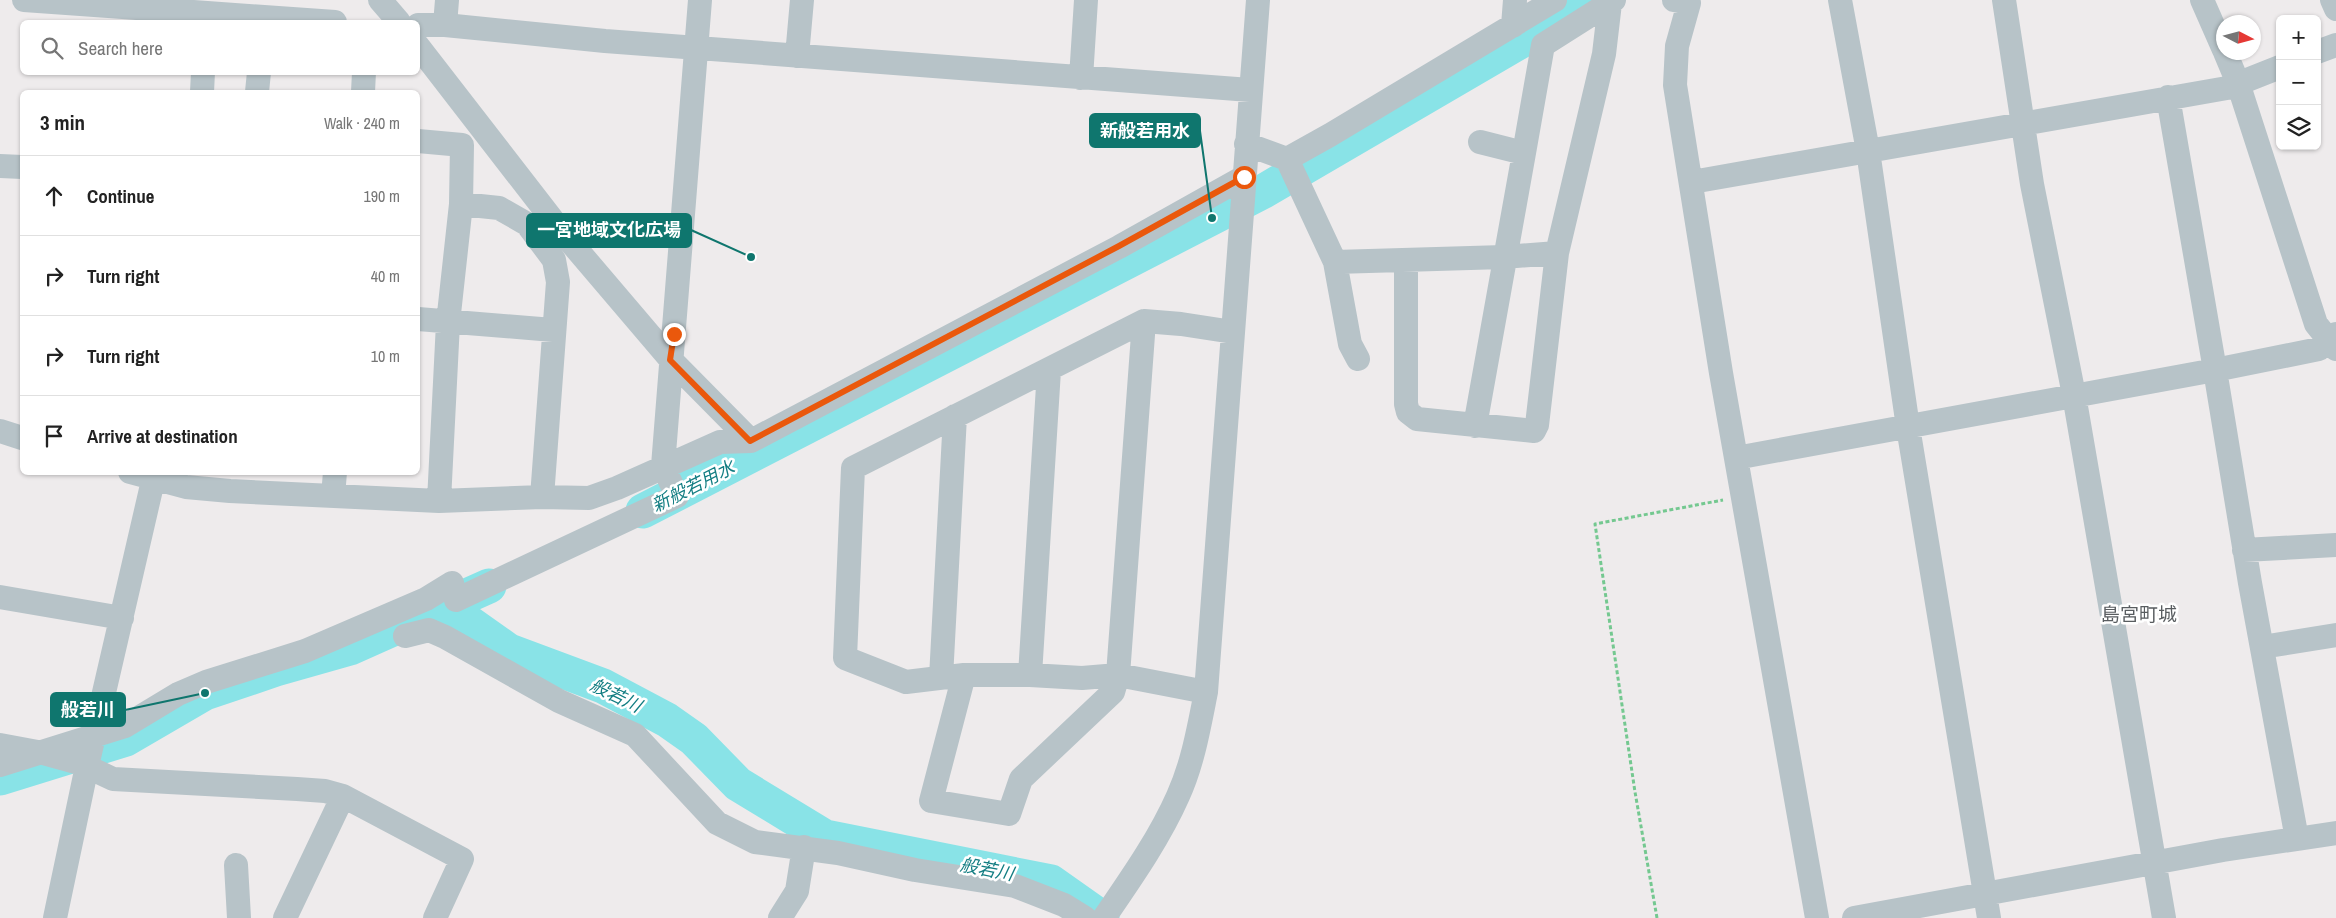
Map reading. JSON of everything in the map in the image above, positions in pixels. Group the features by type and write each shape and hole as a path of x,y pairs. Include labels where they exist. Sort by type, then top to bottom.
{"street":[{"path":"24,0 209,11 264,20"},
{"path":"380,0 397,20"},
{"path":"445,25 447,0"},
{"path":"0,745 41,753 88,753 125,726 178,694 206,682 305,651 357,630 426,599 452,582 456,600 677,496 663,466 670,360 698,48 700,0"},
{"path":"798,56 802,0"},
{"path":"1080,78 1086,0"},
{"path":"1113,915 1178,796 1192,758 1206,692 1242,192 1258,0"},
{"path":"1513,26 1515,0"},
{"path":"1287,158 1330,135 1555,0"},
{"path":"1840,0 1868,151 1908,427 1989,918"},
{"path":"2004,0 2032,184 2074,394 2164,918"},
{"path":"2202,0 2216,32"},
{"path":"2332,0 2336,9"},
{"path":"1475,426 1504,257 1544,45 1612,1"},
{"path":"1406,261 1406,404 1408,412 1417,419 1529,432 1534,431 1538,425 1557,253 1604,54 1612,1"},
{"path":"1685,1 1677,46 1675,85 1736,458 1817,918"},
{"path":"420,25 445,25 605,41 1250,90"},
{"path":"2321,51 2336,45"},
{"path":"420,49 562,232 670,360 750,441"},
{"path":"1736,458 1908,427 2074,394 2215,370 2319,349 2333,340 2316,324 2238,83 2228,60"},
{"path":"1692,182 2227,88 2276,69"},
{"path":"202,90 203,75"},
{"path":"257,90 259,75"},
{"path":"363,90 364,75"},
{"path":"2168,97 2244,550 2297,839"},
{"path":"420,141 462,145 461,204 448,323 439,501"},
{"path":"1480,142 1524,153"},
{"path":"1246,144 1287,158 1335,262 1350,344 1358,359"},
{"path":"0,166 20,167"},
{"path":"55,918 88,753 155,476 186,487 231,482 333,496 439,501 542,496 589,498 617,488 720,442 750,441 1119,246 1242,192"},
{"path":"461,204 499,208 515,216 527,224 554,260 558,282 542,496"},
{"path":"1335,262 1406,261 1557,253"},
{"path":"420,320 553,330"},
{"path":"1206,692 1118,675 1082,678 1030,675 964,675 906,682 845,658 853,468 1144,321 1233,332"},
{"path":"964,675 931,801 1009,814 1021,779 1113,692 1118,675 1144,321"},
{"path":"1030,675 1048,370"},
{"path":"941,678 955,416"},
{"path":"0,431 20,437"},
{"path":"333,496 335,475"},
{"path":"2244,550 2336,545"},
{"path":"0,597 122,618"},
{"path":"405,636 429,630 559,702 635,735 717,823 756,842 804,847 915,870 1015,886 1064,905 1085,918"},
{"path":"2262,647 2336,635"},
{"path":"0,766 41,753 88,753 113,778 296,788 325,791 343,796 462,859 435,918"},
{"path":"285,918 343,796"},
{"path":"1854,918 2154,863 2336,833"},
{"path":"780,918 797,891 804,847"},
{"path":"236,866 238,918"}],"path":[{"path":"1658,918 1635,792 1595,524 1743,496"}],"waterway":[{"name":"新般若用水","path":"643,511 1264,191 1591,0"},
{"name":"般若川","path":"0,778 126,739 205,693 276,669 350,648 489,586"},
{"name":"般若川","path":"423,616 461,617 509,651 603,686 667,720 694,739 738,784 825,837 1051,882 1102,918"}],"place":[{"name":"新般若用水","path":"1212,218"},
{"name":"一宮地域文化広場","path":"751,257"},
{"name":"般若川","path":"205,693"}],"district":[{"name":"島宮町城","path":"2139,614"}],"route":[{"path":"674,334 670,360 750,441 1119,246 1244,177"}]}
